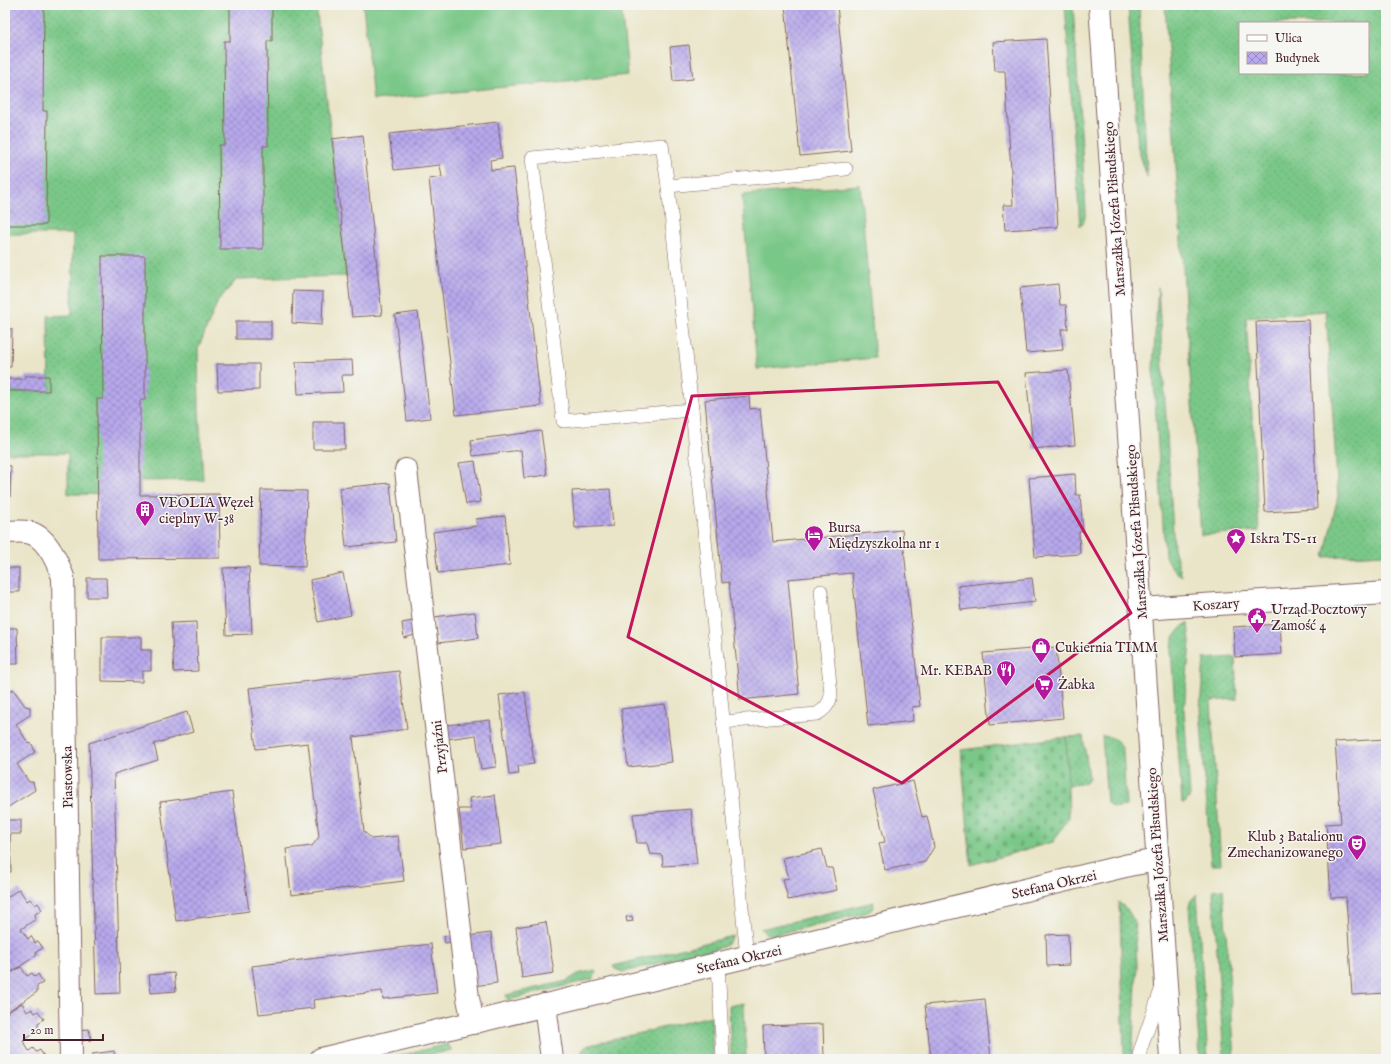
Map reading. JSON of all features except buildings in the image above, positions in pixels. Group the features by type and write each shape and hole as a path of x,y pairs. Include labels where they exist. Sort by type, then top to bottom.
{"street":[{"name":"Marszałka Józefa Piłsudskiego","path":"1100,5 1171,1059"},
{"name":"Przyjaźni","path":"406,470 467,994 473,1023"},
{"name":"Piastowska","path":"5,532 28,532 38,537 54,557 63,577 71,1059"},
{"name":"Koszary","path":"1141,609 1386,593"},
{"name":"Stefana Okrzei","path":"321,1059 1158,860"},
{"path":"545,1006 552,1059"}],"lane":[{"path":"692,410 563,421 532,158 662,145 668,186 692,410 747,957"},
{"path":"668,186 846,169"},
{"path":"723,722 817,714 825,709 829,703 831,695 821,591"},
{"path":"718,964 723,1059"},
{"path":"1141,1059 1140,1051 1165,976"}],"highlighted area":[{"path":"998,382 1131,613 902,783 628,637 692,396"}],"green space":[{"path":"5,5 316,5 347,276 237,279 218,301 198,349 199,410 203,480 140,481 140,495 68,494 68,453 5,453 5,391 49,391 48,316 72,315 73,234 5,234"},
{"path":"363,5 621,5 628,75 373,100"},
{"path":"1065,5 1073,5 1086,212 1084,221 1080,226"},
{"path":"1128,5 1139,5 1147,177 1138,148"},
{"path":"1165,5 1386,5 1386,554 1324,557 1338,496 1326,311 1246,317 1259,531 1201,535"},
{"path":"860,185 875,358 757,369 742,195"},
{"path":"1158,287 1174,548 1182,577 1172,568 1165,556 1153,369"},
{"path":"1188,623 1190,643 1184,710 1190,795 1185,803 1182,803 1171,650 1176,634"},
{"path":"1235,657 1237,699 1211,701 1221,865 1211,865 1200,708 1204,659"},
{"path":"1083,736 1089,777 1086,782 1068,785 1066,737"},
{"path":"1102,736 1115,740 1120,744 1123,750 1126,806 1113,807 1107,802"},
{"path":"1066,737 1069,817 1053,842 971,865 961,750"},
{"path":"1223,889 1235,1059 1224,1059 1213,890"},
{"path":"1197,894 1208,1059 1200,1059 1189,906 1191,900"},
{"path":"874,902 872,909 866,913 773,935 765,933 761,929"},
{"path":"1118,902 1127,909 1135,926 1137,965 1132,1059 1125,1059 1124,1053 1120,915"},
{"path":"733,936 723,947 623,972 615,969 613,966"},
{"path":"595,970 596,973 593,979 508,1000 506,995 567,981 578,974"},
{"path":"744,1003 746,1059 731,1059 729,1006"},
{"path":"711,1016 713,1059 700,1059 694,1055 693,1059 583,1059 582,1051 586,1046"},
{"path":"447,1044 452,1050 411,1059 386,1059"}],"place":[{"name":"VEOLIA Węzeł cieplny W-38","path":"145,527"},
{"name":"Bursa Międzyszkolna nr 1","path":"814,552"},
{"name":"Iskra TS-11","path":"1236,555"},
{"name":"Urząd Pocztowy Zamość 4","path":"1257,634"},
{"name":"Cukiernia TIMM","path":"1041,664"},
{"name":"Mr. KEBAB","path":"1006,687"},
{"name":"Żabka","path":"1044,701"},
{"name":"Klub 3 Batalionu Zmechanizowanego","path":"1357,861"}]}
